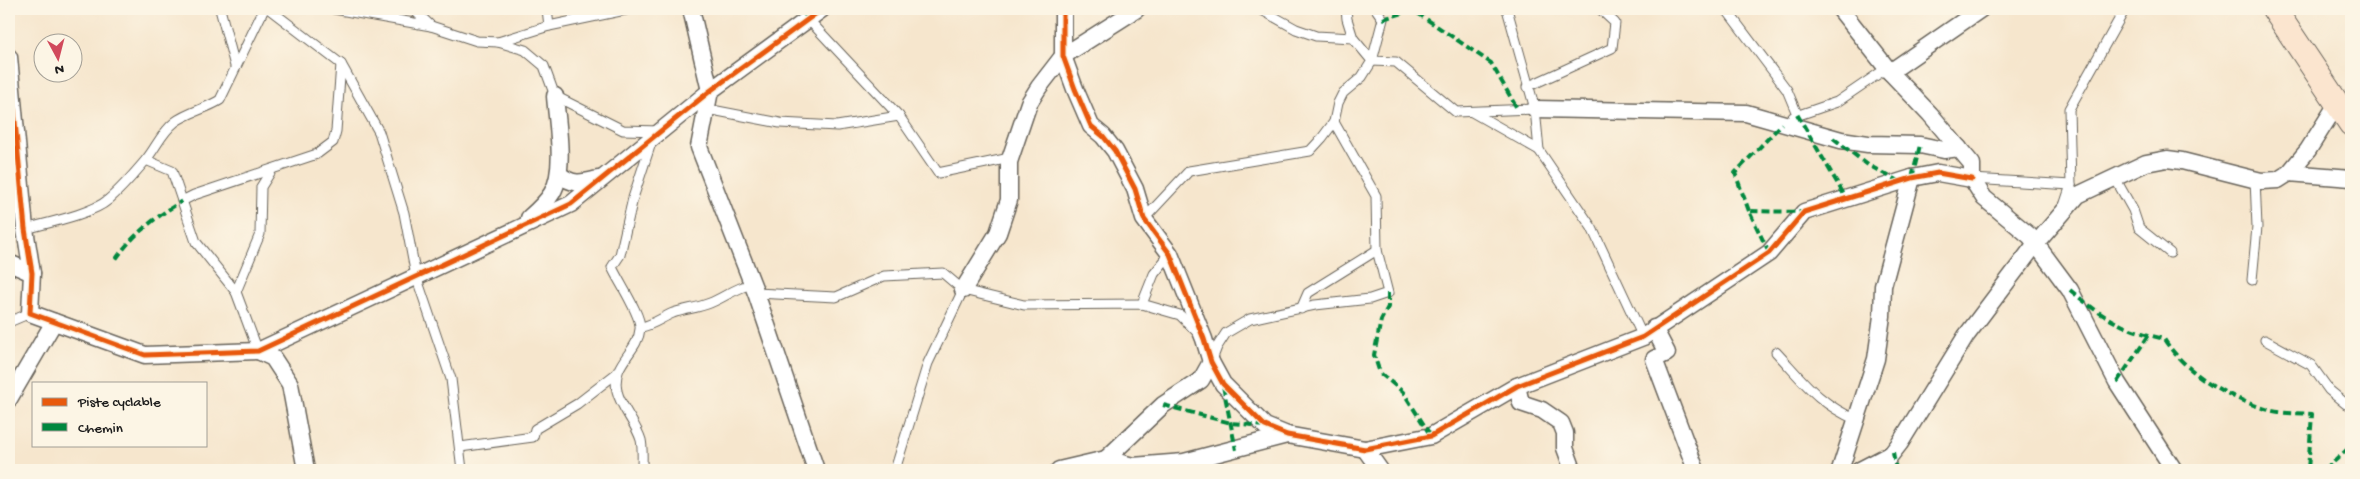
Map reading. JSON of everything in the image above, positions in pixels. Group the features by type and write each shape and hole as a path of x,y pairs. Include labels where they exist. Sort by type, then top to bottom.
{"main road":[{"path":"2274,9 2351,124"}],"street":[{"path":"691,9 710,91 699,147 754,288 816,470"},
{"path":"9,57 23,191 25,229 32,273 30,313 145,355 258,351 571,204 710,91 822,9"},
{"path":"1064,9 1063,56 1090,126 1104,136 1115,151 1135,189 1144,219 1170,254 1204,339 1211,362 1223,384 1265,426 1286,435 1365,449 1431,436 1518,386 1649,333 1769,253 1804,212 1912,178 1938,173 1972,179"},
{"path":"963,290 998,232 1009,200 1010,158 1029,104 1063,56 1137,9"},
{"path":"1840,9 1889,70 1930,114 1972,164 1972,179 1984,198 2036,243 2070,290 2117,382 2174,470"},
{"path":"1889,70 1981,9"},
{"path":"516,229 544,205 553,191 559,174 556,96"},
{"path":"1879,470 1893,452 1966,336 2036,243 2078,195 2146,163 2167,159 2261,181 2278,180 2289,173 2308,150 2337,104"},
{"path":"1535,109 1746,113 1824,136 1868,144 1920,145 1944,150 1959,148"},
{"path":"2289,173 2351,178"},
{"path":"559,174 568,182 578,184 603,178"},
{"path":"1840,470 1858,420 1876,359 1882,316 1883,286 1912,178"},
{"path":"9,263 32,273"},
{"path":"9,398 54,322"},
{"path":"1649,333 1667,353 1654,359 1696,470"},
{"path":"258,351 273,358 290,384 306,470"},
{"path":"1107,465 1163,405 1201,380 1211,362"},
{"path":"1518,386 1521,403 1542,410 1561,423 1566,433 1565,448 1573,470"},
{"path":"1059,470 1107,465 1133,466 1184,462 1286,435"},
{"path":"1365,449 1380,470"},
{"path":"1860,470 1893,452"}],"lane":[{"path":"220,9 236,66"},
{"path":"25,229 94,208 107,201 146,160 160,137 178,120 209,107 220,100 264,9"},
{"path":"268,9 341,64 379,132 404,213 416,276 451,379 462,470"},
{"path":"334,9 431,26 477,41 498,42 525,50 544,66 556,96 623,130 657,134 633,198 620,255 612,267 622,289 636,309 641,328 637,339 620,365 617,373 617,392 641,440 642,470"},
{"path":"413,9 431,26"},
{"path":"547,9 548,26"},
{"path":"498,42 548,26 630,9"},
{"path":"1260,9 1296,29 1316,36 1353,38"},
{"path":"1346,9 1353,38 1372,61 1396,62 1456,112 1535,109"},
{"path":"1376,9 1382,19"},
{"path":"1144,219 1190,171 1310,151 1334,122 1343,93 1362,77 1372,61 1382,19 1381,9"},
{"path":"1507,9 1527,87 1535,109 1539,150"},
{"path":"1527,87 1612,48 1615,22 1600,9"},
{"path":"1726,9 1787,90 1797,114"},
{"path":"2062,213 2070,185 2069,109 2124,9"},
{"path":"808,19 900,116 938,173 971,164 1010,158"},
{"path":"182,201 194,195 271,171 317,154 333,142 336,131 341,64"},
{"path":"1782,124 1797,114 1837,102 1889,70"},
{"path":"706,109 780,123 837,126 900,116"},
{"path":"1472,112 1539,150 1592,228 1649,333"},
{"path":"1211,362 1217,347 1226,333 1250,319 1302,308 1370,299 1388,293 1377,250 1376,196 1334,122"},
{"path":"9,159 23,191"},
{"path":"146,160 172,171 196,242 236,292 258,351"},
{"path":"236,292 260,234 261,187 271,171"},
{"path":"2115,178 2133,210 2139,228 2170,253"},
{"path":"1972,179 2070,185"},
{"path":"2252,280 2257,228 2254,179"},
{"path":"1302,308 1308,293 1377,250"},
{"path":"1142,304 1154,274 1170,254"},
{"path":"641,328 649,326 673,313 710,303 735,288 754,288 836,297 884,276 943,273 963,290 1024,305 1142,304 1180,315 1204,339"},
{"path":"895,470 928,363 963,290"},
{"path":"9,322 30,313"},
{"path":"2265,340 2310,365 2329,390 2346,404 2351,403"},
{"path":"1776,352 1820,399 1837,411 1858,420"},
{"path":"460,447 533,438 535,429 577,404 617,373"}],"marked path":[{"path":"801,9 808,19"},
{"path":"1383,19 1413,10 1491,63 1518,110"},
{"path":"1797,114 1846,198"},
{"path":"1749,211 1735,173 1782,124"},
{"path":"1833,138 1868,165 1900,182"},
{"path":"1912,178 1920,145"},
{"path":"116,259 146,227 182,201"},
{"path":"1769,253 1749,211 1804,212"},
{"path":"2070,290 2114,321 2136,331 2164,339 2184,363 2224,392 2274,411 2312,414 2308,470"},
{"path":"1388,293 1388,307 1381,320 1374,355 1380,373 1403,392 1431,436"},
{"path":"2117,382 2149,335"},
{"path":"1223,386 1236,450"},
{"path":"1163,405 1231,423 1265,426"},
{"path":"2325,470 2351,446"},
{"path":"1893,452 1896,470"}],"cycle path":[{"path":"9,57 25,229 32,273 30,313 145,355 258,351 571,204 710,91 822,9"},
{"path":"1063,9 1063,56 1075,89 1091,126 1103,136 1115,151 1135,189 1144,219 1170,254 1204,339 1211,362 1223,384 1265,426 1287,435 1365,449 1431,436 1517,386 1643,337 1769,253 1804,212 1912,178 1938,173 1972,179"}]}
